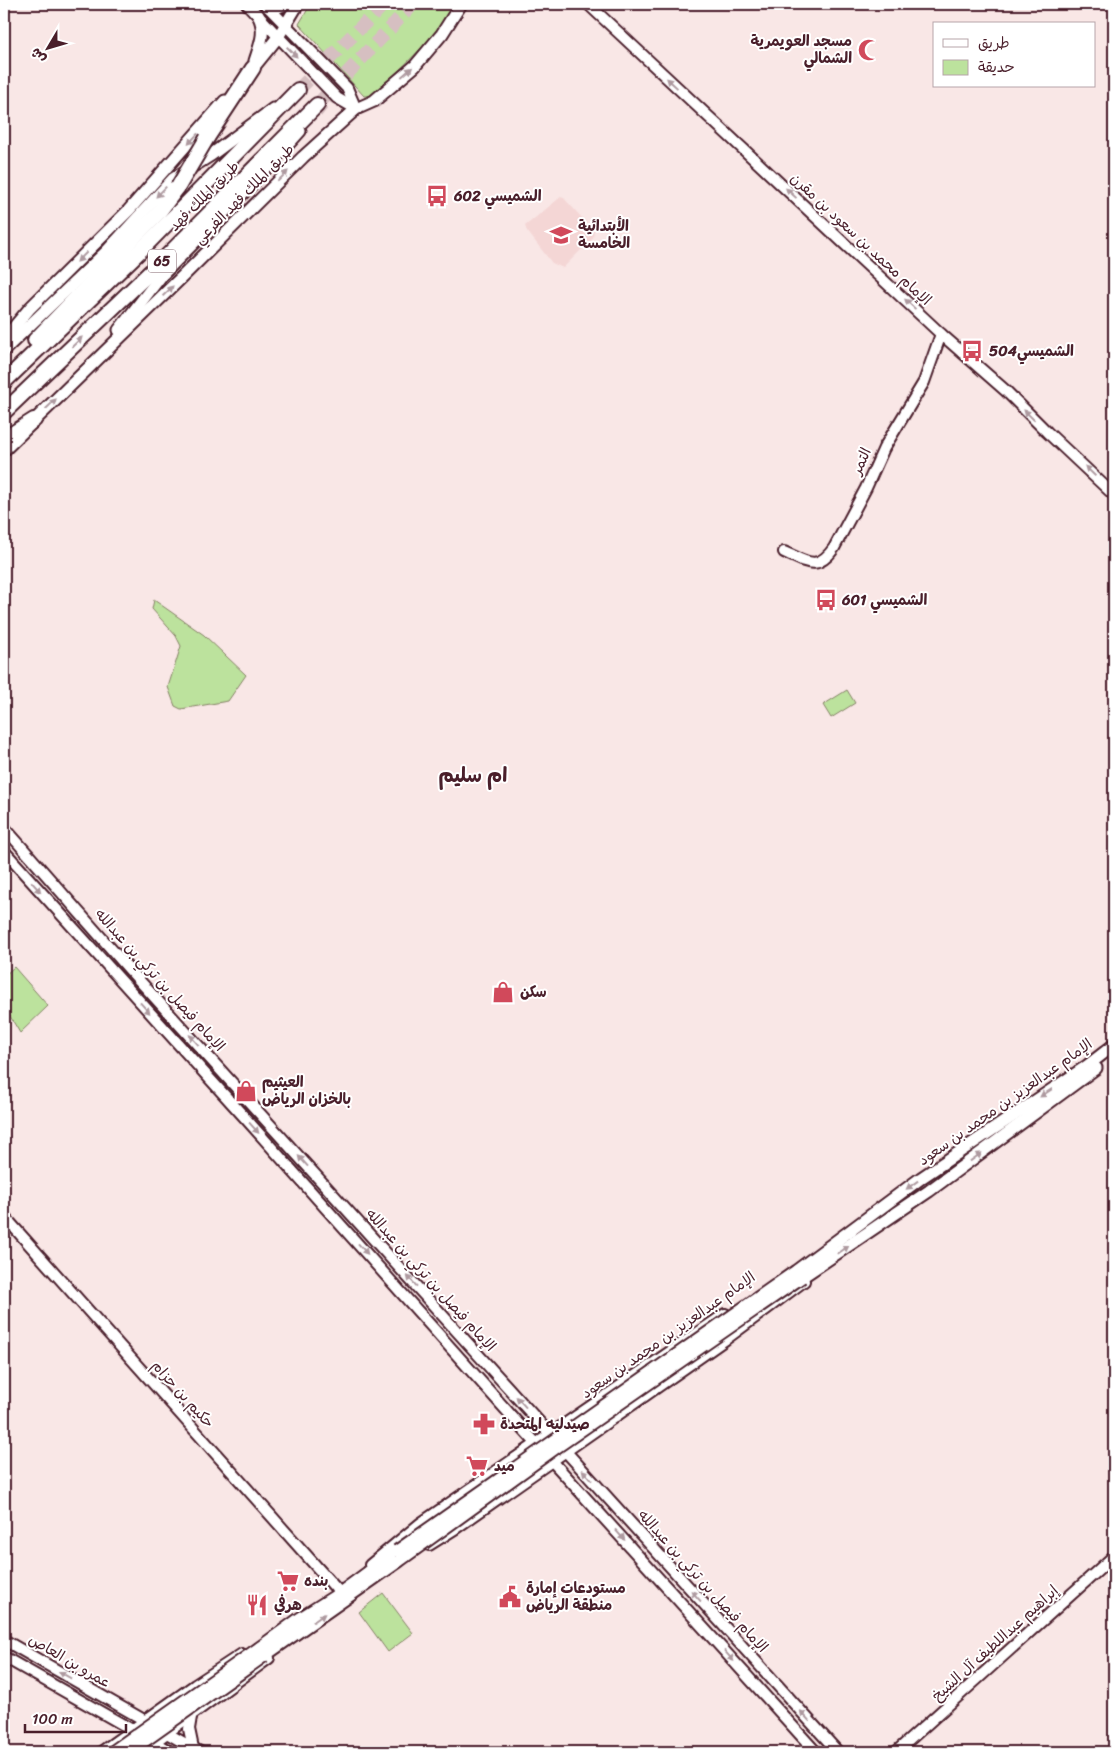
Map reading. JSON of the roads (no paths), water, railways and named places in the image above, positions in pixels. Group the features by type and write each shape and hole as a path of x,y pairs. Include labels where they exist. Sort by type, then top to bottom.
{"highway":[{"path":"4,373 159,212 178,187 207,138 253,68"},
{"name":"طريق الملك فهد","path":"4,382 140,250 298,90"},
{"name":"طريق الملك فهد","path":"4,412 317,109"},
{"path":"4,439 34,420"}],"main road":[{"path":"247,4 337,98 356,110"},
{"path":"266,5 276,8 286,4"},
{"path":"4,339 30,308 129,210 212,116 278,37 298,4"},
{"name":"طريق الملك فهد الفرعي","path":"4,450 303,157 356,110 374,101 415,66 442,34 461,4"},
{"name":"الإمام محمد بن سعود بن مقرن","path":"588,4 941,334 1006,391 1046,432 1065,447 1114,495"},
{"path":"266,5 347,88 356,110"},
{"path":"253,68 263,29 258,15"},
{"path":"4,350 107,251 173,179 211,155 298,90"},
{"path":"94,362 161,276 253,183 317,109"},
{"name":"التمر","path":"784,552 809,564 818,564 829,556 866,488 884,448 924,382 941,334"},
{"name":"الإمام فيصل بن تركي بن عبدالله","path":"4,827 135,975 838,1752"},
{"name":"الإمام فيصل بن تركي بن عبدالله","path":"4,850 816,1752"},
{"name":"الإمام عبدالعزيز بن محمد بن سعود","path":"141,1752 265,1662 294,1636 373,1580 456,1528 726,1339 792,1291 828,1260 929,1191 1088,1069 1114,1045"},
{"name":"الإمام عبدالعزيز بن محمد بن سعود","path":"344,1590 388,1549 421,1523 796,1266 816,1255 921,1178 1114,1054"},
{"name":"حكيم بن حزام","path":"4,1216 344,1590"},
{"name":"الإمام عبدالعزيز بن محمد بن سعود","path":"799,1274 816,1255"},
{"name":"الإمام عبدالعزيز بن محمد بن سعود","path":"101,1752 144,1720 286,1624 398,1556 557,1448 799,1274 828,1260"},
{"name":"الإمام عبدالعزيز بن محمد بن سعود","path":"373,1580 398,1556"},
{"name":"إبراهيم عبداللطيف آل الشيخ","path":"896,1752 1114,1556"},
{"name":"الإمام عبدالعزيز بن محمد بن سعود","path":"129,1752 262,1652 302,1616"},
{"name":"الإمام عبدالعزيز بن محمد بن سعود","path":"112,1752 262,1652 294,1636"},
{"name":"عمرو بن العاص","path":"4,1640 196,1750"},
{"name":"عمرو بن العاص","path":"4,1657 171,1752"},
{"path":"75,1698 83,1685"},
{"path":"191,1716 189,1729 196,1750"}],"tunnel":[{"path":"298,90 384,4"},
{"path":"317,105 413,4"},
{"path":"317,113 358,61"}],"place":[{"name":"مسجد العويمرية الشمالي","path":"869,50"},
{"name":"الشميسي 602","path":"437,196"},
{"name":"الأبتدائية الخامسة","path":"561,235"},
{"name":"الشميسي504","path":"972,351"},
{"name":"الشميسي 601","path":"826,600"},
{"name":"سكن","path":"503,992"},
{"name":"العيثيم بالخزان الرياض","path":"246,1091"},
{"name":"صيدليه المتحدة","path":"484,1424"},
{"name":"ميد","path":"477,1466"},
{"name":"بنده","path":"288,1581"},
{"name":"مستودعات إمارة منطقة الرياض","path":"510,1597"},
{"name":"هرفي","path":"257,1605"}],"district":[{"name":"ام سليم","path":"473,775"}]}
